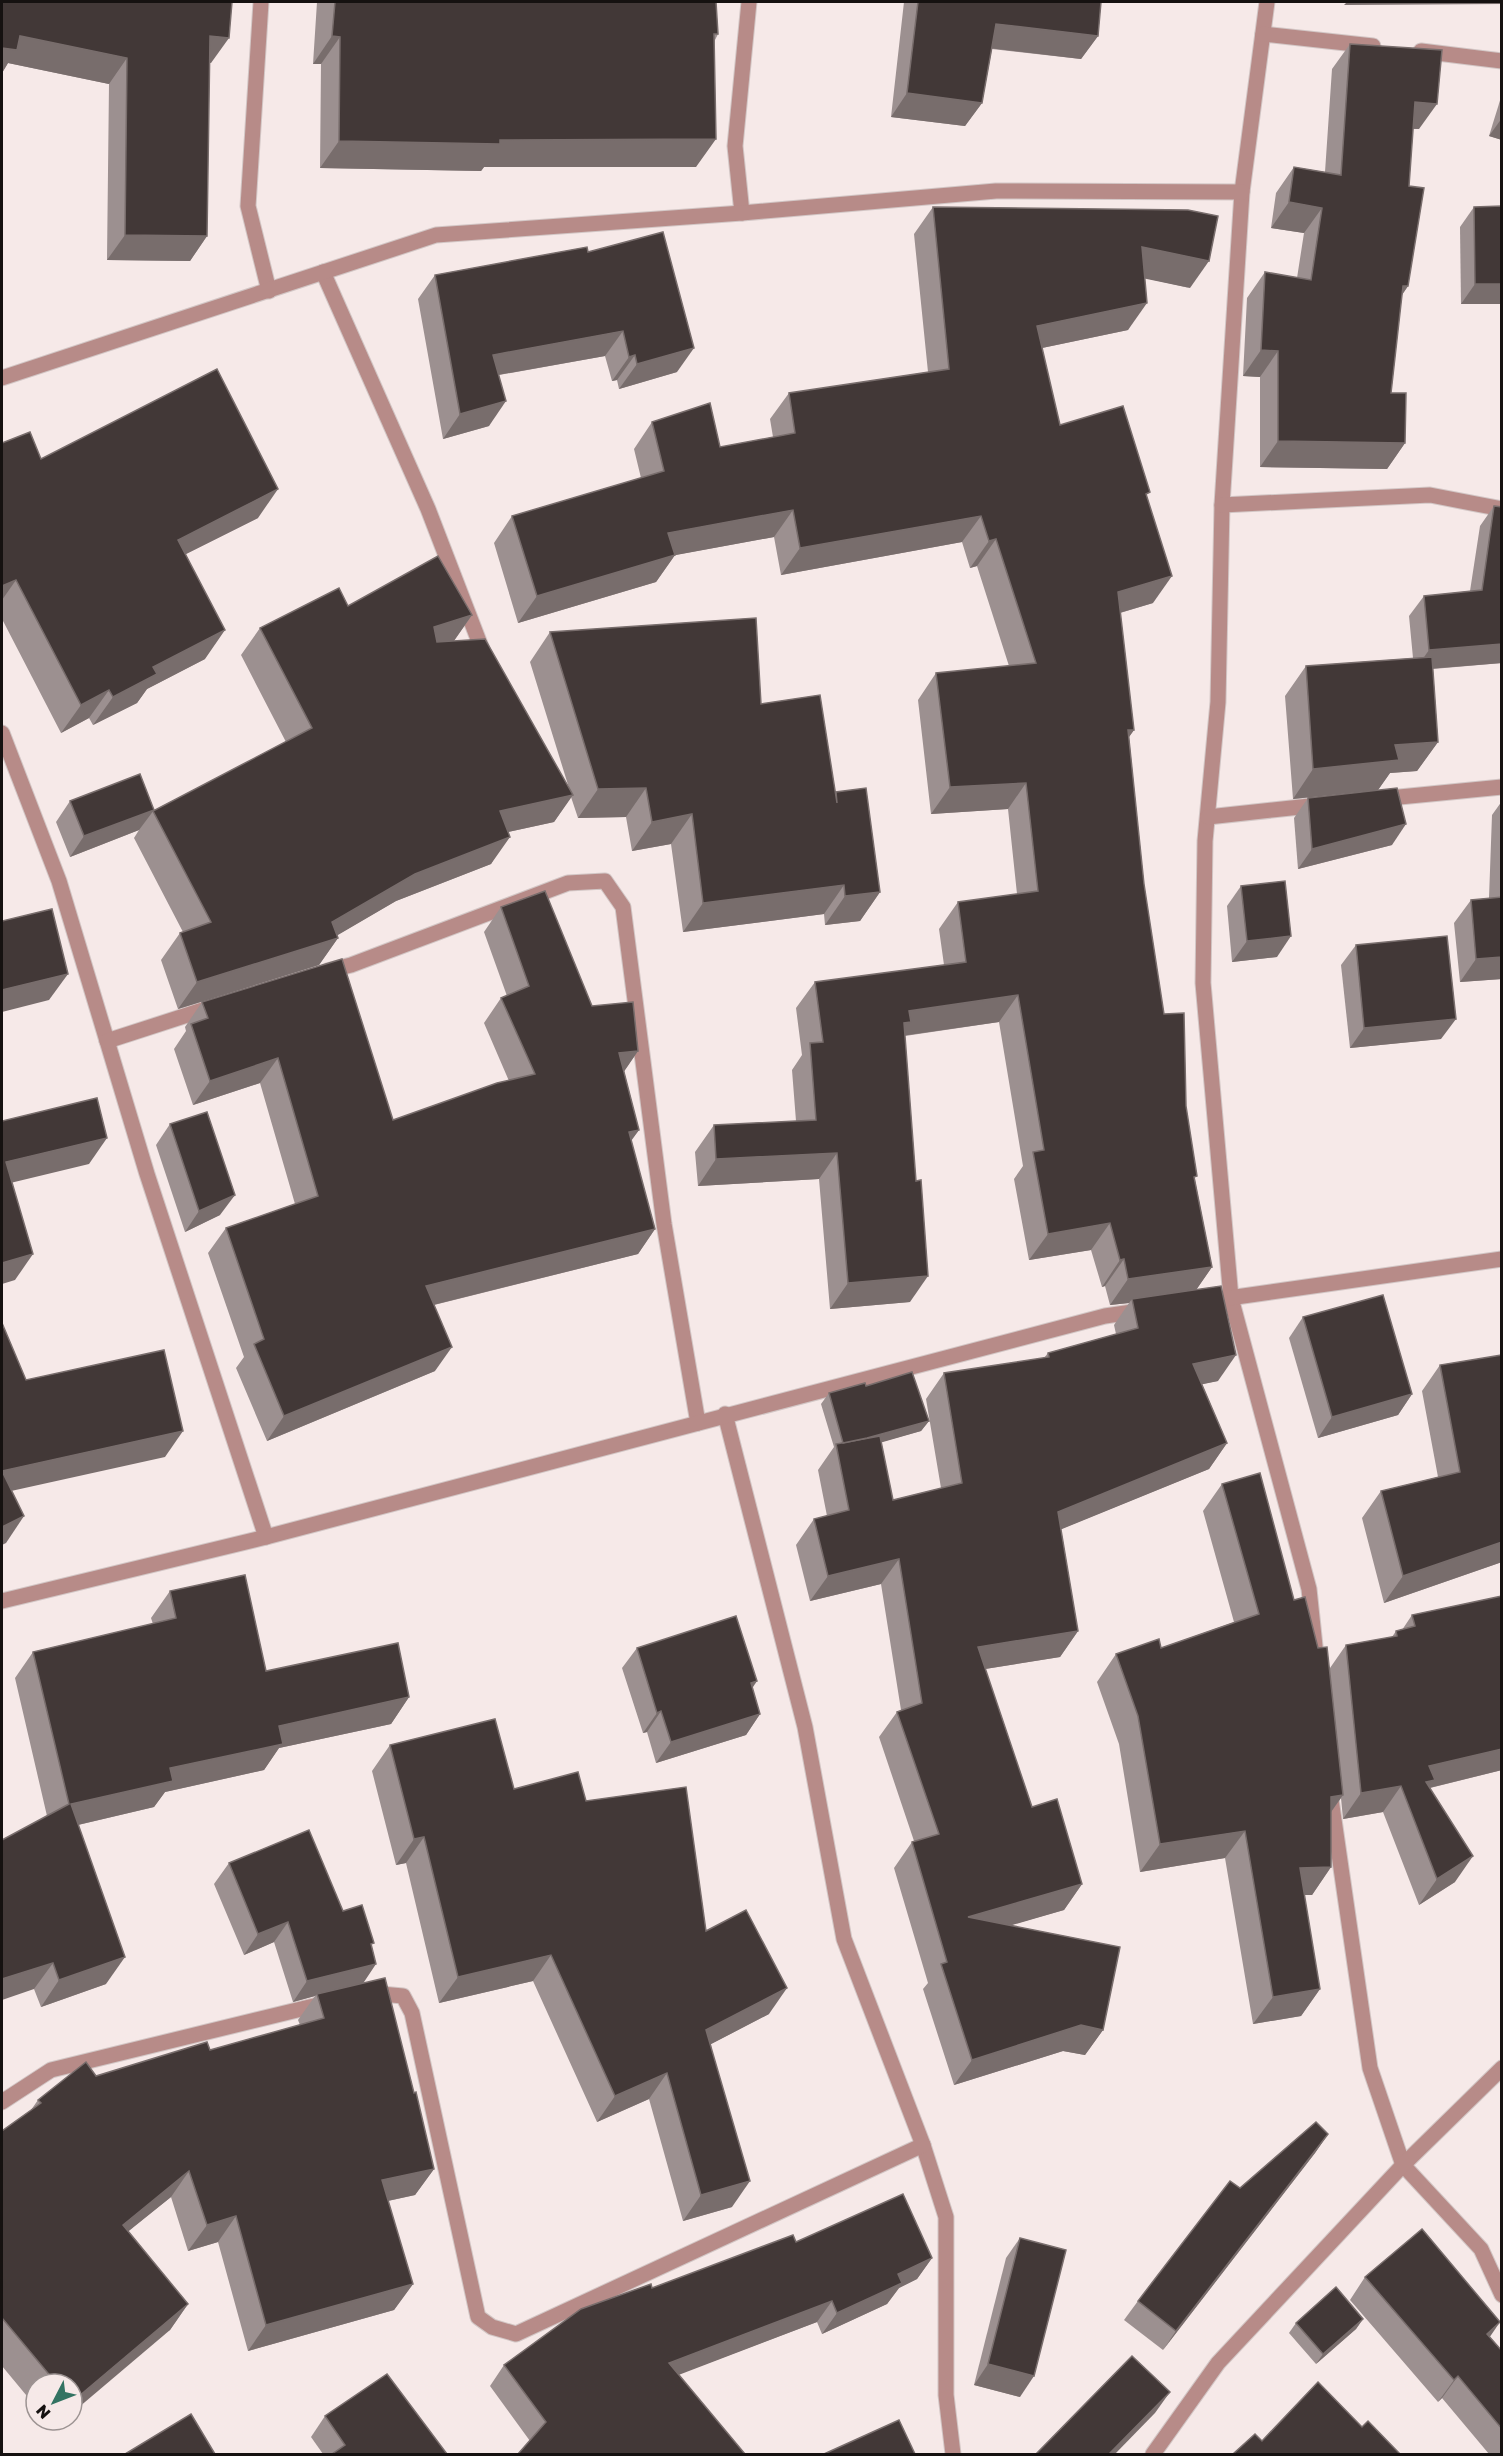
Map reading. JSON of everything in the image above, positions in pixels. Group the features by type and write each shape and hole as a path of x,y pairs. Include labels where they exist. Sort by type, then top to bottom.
{"street":[{"path":"261,2 249,206 269,291"},
{"path":"742,213 735,146 749,2"},
{"path":"1267,2 1242,192 1222,505 1218,702 1208,817 1203,983 1231,1298 1309,1589 1316,1659"},
{"path":"1263,34 1387,48"},
{"path":"1409,50 1502,61"},
{"path":"2,378 436,234 742,213 996,191 1242,192"},
{"path":"323,272 428,509 485,657"},
{"path":"1222,505 1430,495 1502,509"},
{"path":"2,733 59,881 147,1174 266,1537"},
{"path":"1360,801 1502,787"},
{"path":"1208,817 1337,804"},
{"path":"310,976 351,965 568,883 605,882 623,907 664,1224 698,1423"},
{"path":"107,1041 231,1001"},
{"path":"1208,1301 1502,1259"},
{"path":"2,1601 266,1537 725,1414 1105,1316 1151,1309"},
{"path":"725,1414 805,1726 844,1939 924,2145 946,2217 946,2395 953,2454"},
{"path":"1329,1777 1370,2068 1403,2164 1481,2249 1502,2295"},
{"path":"2,2102 51,2070 374,1992 403,1996 412,2013 478,2317 492,2327 516,2334 924,2145"},
{"path":"1153,2454 1218,2363 1403,2164 1502,2068"}],"building":[{"path":"2,2 232,2 229,38 210,36 207,236 125,235 127,58 20,36 17,50 2,48"},
{"path":"335,2 716,2 718,34 714,34 716,139 500,140 500,144 339,141 340,37 332,36"},
{"path":"918,2 1101,2 1098,36 996,24 982,103 907,93"},
{"path":"1350,44 1442,50 1437,104 1415,102 1409,186 1424,188 1408,286 1403,286 1391,393 1406,393 1405,443 1278,441 1278,351 1261,350 1265,272 1311,280 1322,208 1289,202 1294,167 1341,175"},
{"path":"1502,206 1502,284 1475,284 1474,207"},
{"path":"933,207 1188,210 1218,216 1209,261 1142,247 1147,303 1037,326 1060,425 1123,406 1150,492 1146,494 1172,576 1118,592 1134,730 1128,730 1144,884 1164,1014 1184,1013 1186,1106 1197,1176 1194,1177 1212,1267 1128,1279 1124,1259 1120,1260 1110,1223 1048,1234 1033,1152 1044,1150 1018,995 909,1011 911,1022 904,1023 916,1181 921,1180 928,1276 848,1283 837,1153 716,1159 714,1125 816,1120 810,1043 823,1042 815,982 966,962 958,902 1038,891 1026,783 950,787 936,673 1036,663 996,539 989,541 981,516 800,548 793,510 668,533 675,555 537,596 512,516 664,471 652,422 710,403 720,447 795,433 789,393 949,369"},
{"path":"663,232 694,348 637,364 635,355 629,357 623,331 493,355 506,401 460,414 435,275 587,247 588,252"},
{"path":"217,369 278,489 178,540 225,630 153,667 157,674 113,697 109,690 81,705 16,580 2,586 2,443 30,432 41,459"},
{"path":"1494,506 1502,507 1502,644 1429,650 1424,596 1482,590"},
{"path":"438,556 472,615 434,627 437,642 485,639 573,795 500,811 510,837 415,874 332,922 338,938 197,982 180,933 211,922 153,811 312,728 260,628 339,588 348,606"},
{"path":"756,618 761,704 820,695 837,803 836,792 866,788 880,892 845,896 844,885 703,903 692,814 652,822 646,788 598,789 550,632"},
{"path":"1432,657 1438,742 1395,745 1399,760 1313,769 1306,666"},
{"path":"140,774 154,810 84,836 70,801"},
{"path":"1397,788 1406,824 1312,849 1308,798"},
{"path":"1285,881 1291,936 1247,941 1241,886"},
{"path":"545,891 592,1006 633,1002 638,1051 619,1053 639,1130 629,1132 655,1229 426,1286 452,1347 284,1416 254,1344 264,1339 226,1228 318,1196 278,1058 210,1081 191,1024 208,1018 202,1002 342,959 393,1120 497,1083 535,1074 501,998 529,986 501,907"},
{"path":"1502,897 1502,957 1476,959 1471,900"},
{"path":"52,909 68,974 2,990 2,921"},
{"path":"1447,936 1456,1019 1364,1028 1356,945"},
{"path":"97,1098 107,1138 6,1162 33,1254 2,1263 2,1121"},
{"path":"207,1112 235,1195 199,1211 170,1124"},
{"path":"1221,1286 1236,1355 1193,1364 1227,1443 1058,1512 1078,1631 978,1647 1032,1807 1057,1799 1082,1884 968,1917 1120,1947 1103,2030 1081,2025 972,2060 941,1964 947,1962 912,1842 939,1834 897,1712 922,1703 899,1559 828,1576 814,1519 849,1510 836,1444 880,1436 893,1500 962,1483 944,1373 1049,1357 1048,1353 1138,1328 1132,1299"},
{"path":"1383,1295 1412,1394 1332,1417 1303,1317"},
{"path":"2,1323 26,1380 164,1350 183,1431 2,1471"},
{"path":"1502,1355 1502,1542 1403,1576 1381,1491 1460,1472 1440,1365"},
{"path":"912,1372 929,1421 843,1443 829,1393 865,1383 866,1386"},
{"path":"2,1471 24,1516 2,1527"},
{"path":"1260,1473 1294,1600 1305,1597 1318,1648 1327,1647 1343,1795 1331,1797 1331,1867 1300,1868 1320,1989 1273,1997 1245,1831 1160,1844 1138,1716 1116,1654 1159,1639 1161,1648 1259,1614 1222,1484"},
{"path":"245,1575 266,1671 398,1643 409,1697 279,1726 283,1744 170,1768 173,1781 71,1804 125,1957 59,1980 53,1963 2,1979 2,1840 69,1804 33,1652 176,1618 170,1591"},
{"path":"1502,1596 1502,1749 1429,1766 1435,1780 1426,1782 1473,1856 1437,1879 1401,1786 1361,1793 1346,1645 1397,1636 1396,1631 1415,1626 1412,1615"},
{"path":"736,1616 757,1681 751,1683 760,1714 671,1742 661,1711 657,1713 637,1648"},
{"path":"495,1719 514,1789 578,1772 586,1801 686,1787 706,1931 746,1910 787,1988 706,2030 750,2181 701,2195 667,2073 615,2096 551,1955 458,1977 424,1837 414,1839 390,1745"},
{"path":"309,1830 343,1911 362,1905 374,1943 371,1944 376,1964 307,1981 288,1922 258,1934 229,1863"},
{"path":"385,1978 434,2169 382,2180 413,2284 266,2325 236,2216 207,2225 189,2171 123,2225 188,2304 84,2392 84,2372 47,2372 2,2318 2,2131 41,2103 38,2100 86,2062 96,2076 207,2042 210,2050 324,2018 317,1994"},
{"path":"1316,2122 1328,2134 1176,2331 1138,2301 1230,2181 1240,2188"},
{"path":"903,2194 932,2258 898,2274 902,2283 837,2313 832,2301 669,2363 745,2454 518,2454 546,2422 504,2365 581,2309 651,2284 652,2288 793,2235 796,2242"},
{"path":"1422,2229 1500,2322 1487,2334 1502,2351 1502,2429 1458,2376 1454,2380 1365,2277"},
{"path":"1020,2238 1066,2250 1034,2376 988,2364"},
{"path":"1336,2287 1363,2319 1323,2354 1296,2323"},
{"path":"1132,2356 1170,2392 1109,2454 1036,2454"},
{"path":"387,2374 447,2454 332,2454 345,2445 325,2416"},
{"path":"1318,2382 1362,2427 1368,2421 1400,2454 1233,2454 1255,2434 1262,2441"},
{"path":"191,2414 215,2454 125,2454"},
{"path":"899,2420 915,2454 824,2454"}]}
